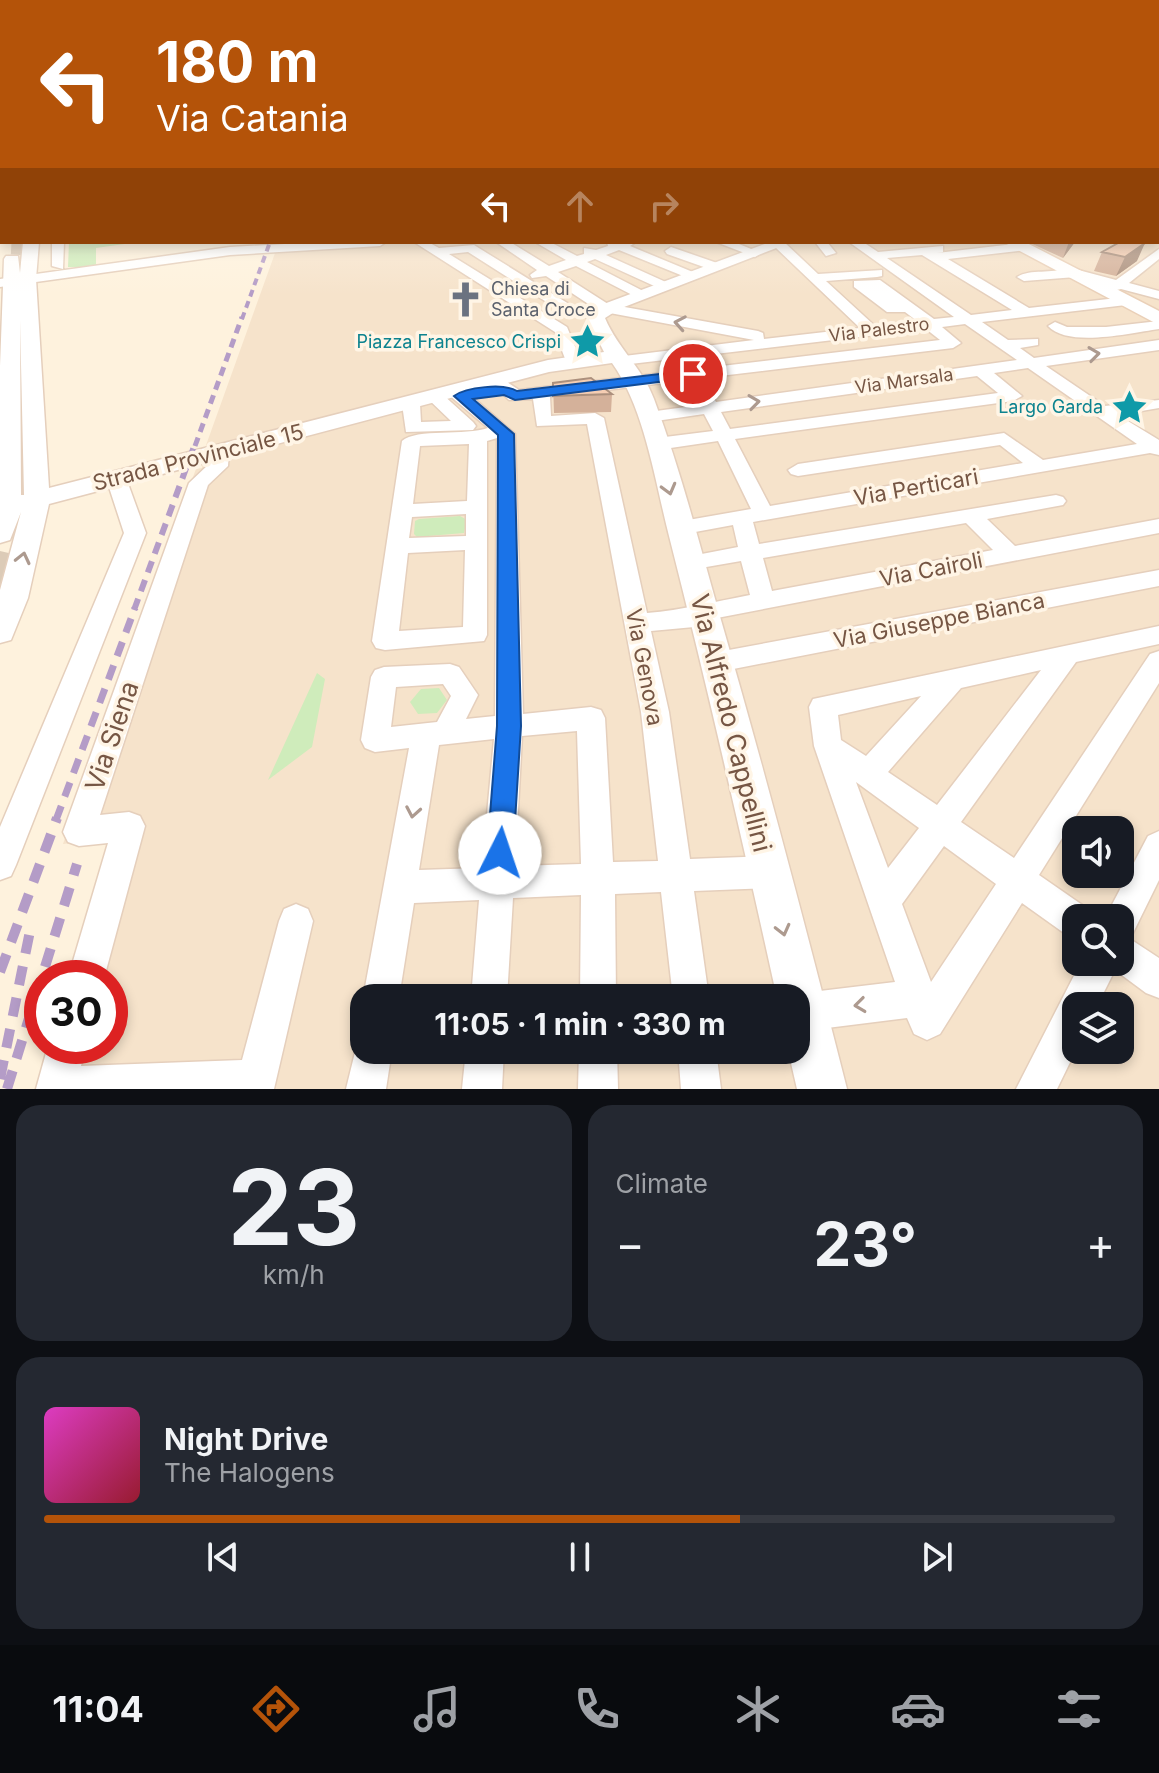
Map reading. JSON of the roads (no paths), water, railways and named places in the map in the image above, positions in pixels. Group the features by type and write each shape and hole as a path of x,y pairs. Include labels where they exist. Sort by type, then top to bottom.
{"main road":[{"path":"1017,244 1114,292 1159,319"}],"street":[{"path":"0,632 13,598 37,499 20,280 14,244"},
{"path":"0,534 20,280 30,244"},
{"path":"58,244 58,266"},
{"path":"20,280 227,246 286,244"},
{"path":"505,244 606,309"},
{"path":"544,244 640,295"},
{"path":"571,244 663,286"},
{"path":"493,286 524,282 617,244"},
{"path":"621,244 693,275"},
{"path":"653,244 715,267"},
{"path":"691,244 735,260"},
{"path":"858,244 1028,363 1157,448"},
{"path":"814,278 932,254 1017,244"},
{"path":"606,309 771,245 814,278 872,331"},
{"path":"446,248 470,248 572,312"},
{"path":"446,248 466,269 562,330 580,360 623,368 693,374 953,343 875,283"},
{"path":"1114,292 1159,253"},
{"path":"912,264 932,254"},
{"path":"932,254 1027,313"},
{"path":"1004,265 1041,257"},
{"path":"844,266 885,263"},
{"path":"20,280 58,266 80,271"},
{"path":"466,269 498,266"},
{"path":"1024,277 1070,272"},
{"name":"Via Palestro","path":"623,368 670,354 1027,313 1114,292"},
{"path":"1058,293 1159,295"},
{"path":"969,301 993,317"},
{"path":"546,318 606,309 785,341"},
{"name":"Via Alfredo Cappellini","path":"606,309 598,325 653,431 718,662 796,984"},
{"path":"640,316 670,354"},
{"path":"1055,326 1064,332 1078,332 1159,325"},
{"path":"983,331 1020,329"},
{"path":"1003,345 1033,342"},
{"name":"Via Marsala","path":"653,431 710,408 1159,345"},
{"name":"Strada Provinciale 15","path":"4,508 220,451 501,385 580,360 623,368"},
{"path":"1052,360 1072,373 1081,371"},
{"path":"501,385 515,396 541,393 623,368"},
{"path":"653,431 724,436 1013,396 980,370"},
{"path":"693,374 724,436 752,515 750,552 763,601"},
{"name":"Via Genova","path":"541,393 543,422 595,418 655,712 689,984"},
{"path":"403,406 412,428 467,426 455,396"},
{"path":"455,396 506,434 509,726 490,984"},
{"path":"1100,412 1154,404"},
{"path":"478,438 475,635 385,641 411,441 478,438 501,430"},
{"path":"798,470 1004,439 1039,466"},
{"name":"Via Perticari","path":"679,528 1157,448"},
{"name":"Via Siena","path":"91,960 129,826 79,832 199,483 218,466 220,451"},
{"path":"0,865 135,533 116,478"},
{"path":"689,563 1056,501"},
{"path":"402,511 477,507"},
{"path":"970,515 1010,554"},
{"name":"Via Cairoli","path":"637,623 704,614 1010,554 1155,531"},
{"path":"398,546 476,542"},
{"name":"Via Giuseppe Bianca","path":"718,662 1159,578"},
{"path":"922,1009 828,746 823,707 1159,635"},
{"path":"885,899 1067,655"},
{"path":"922,1009 1018,880 1159,661"},
{"path":"868,774 951,681"},
{"path":"383,984 400,887 436,734 591,718 598,881 598,984"},
{"path":"828,746 1062,911"},
{"path":"1130,904 1159,846"},
{"path":"400,887 768,872"},
{"path":"62,1064 55,1087 255,1084 296,921"},
{"path":"1134,962 1159,980"},
{"path":"810,1012 922,1009"},
{"path":"1036,1089 1062,1038"},
{"name":"Via Alfredo Cappellini","path":"810,1040 822,1089"},
{"path":"366,1089 370,1064"},
{"path":"482,1089 484,1064"},
{"path":"598,1064 598,1089"},
{"path":"698,1064 701,1089"}],"tunnel":[{"path":"18,318 22,244"},
{"path":"18,318 24,445"},
{"path":"0,587 16,518 24,445"}],"railway":[{"path":"242,319 269,244"},
{"path":"195,446 242,317"},
{"path":"134,610 195,444"},
{"path":"56,820 135,608"},
{"path":"0,972 57,818"},
{"path":"7,1089 77,864"},
{"path":"0,1079 31,926"}],"place":[{"name":"Chiesa di Santa Croce","path":"465,299"},
{"name":"Piazza Francesco Crispi","path":"587,342"},
{"name":"Largo Garda","path":"1129,407"}]}
